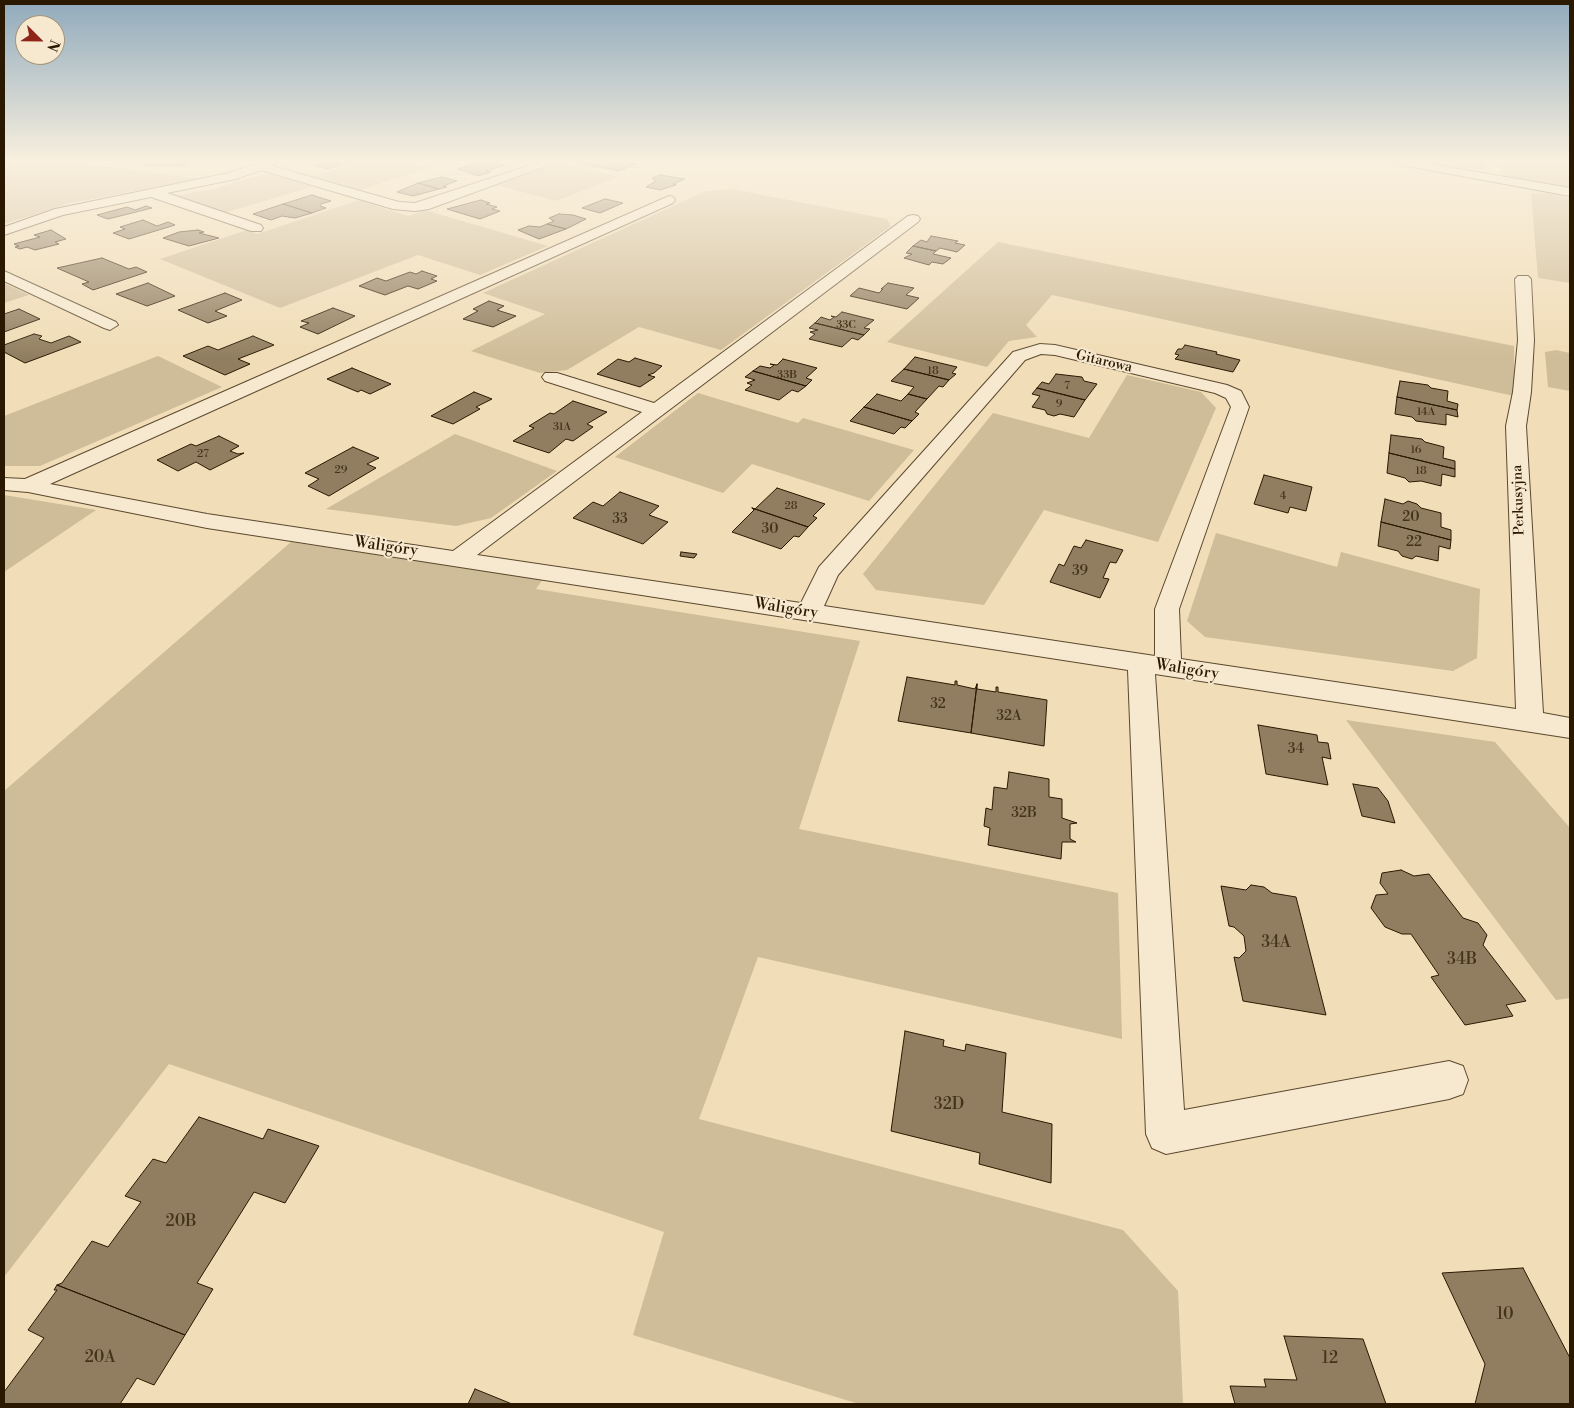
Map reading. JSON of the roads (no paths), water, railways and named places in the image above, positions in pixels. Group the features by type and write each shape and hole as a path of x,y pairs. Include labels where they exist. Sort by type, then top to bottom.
{"street":[{"path":"4,231 17,227"},
{"path":"252,227 256,228"},
{"path":"16,485 608,227"},
{"path":"458,558 903,227"},
{"path":"4,275 110,325"},
{"name":"Perkusyjna","path":"1522,279 1526,340 1522,392 1516,426 1530,722"},
{"name":"Gitarowa","path":"809,612 827,572 1018,356 1040,349 1055,350 1220,389 1234,395 1240,407 1167,609 1154,665 1166,1134 1449,1080"},
{"path":"551,378 656,410"},
{"name":"Waligóry","path":"16,485 207,521 1570,728"}]}
